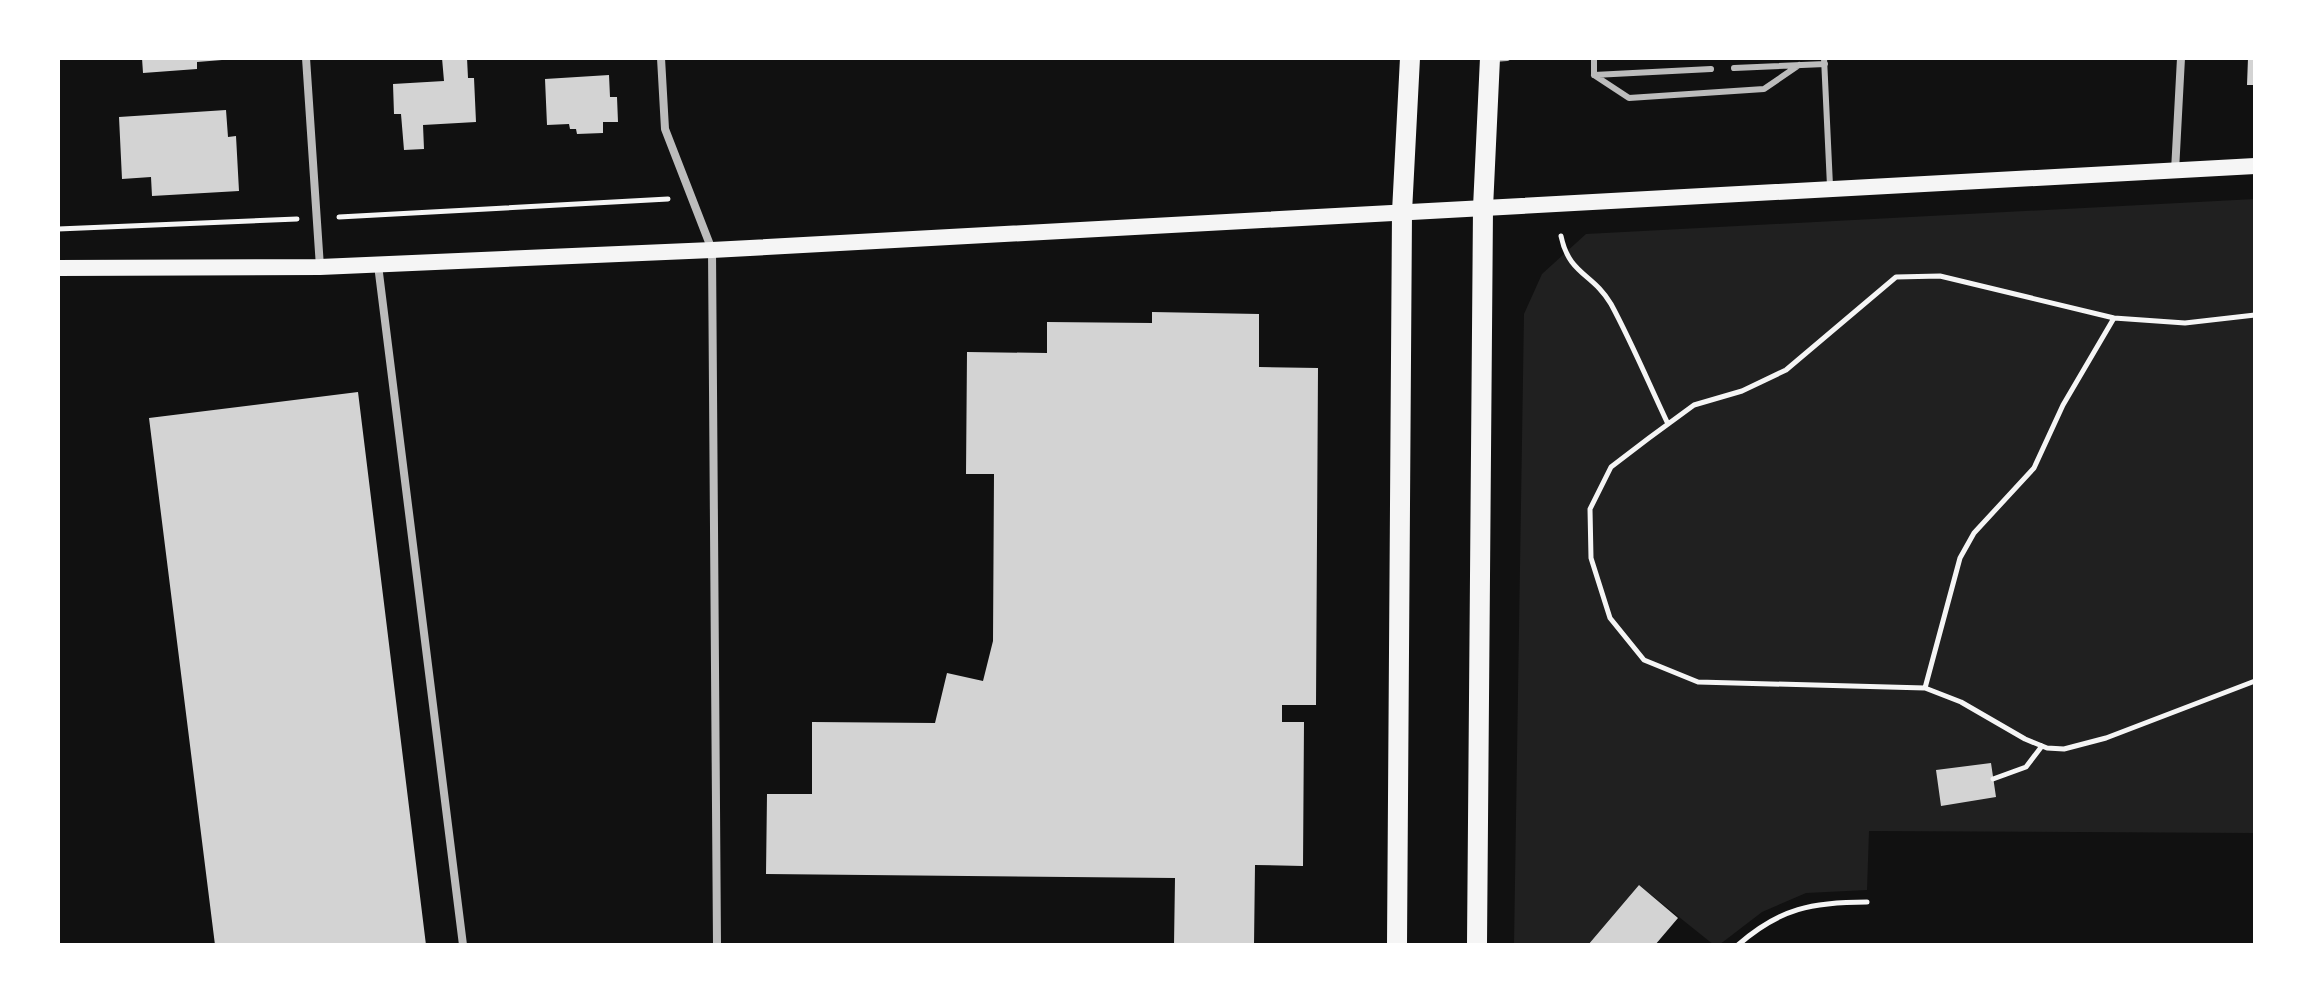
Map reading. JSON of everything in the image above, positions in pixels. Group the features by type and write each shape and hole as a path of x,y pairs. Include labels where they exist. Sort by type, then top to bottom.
{"main road":[{"path":"1397,945 1402,212 1410,58"},
{"path":"1477,945 1483,208 1490,58"},
{"path":"58,268 320,267 712,250 2255,166"}],"street":[{"path":"306,58 320,267"},
{"path":"661,58 665,129 712,250 717,945"},
{"path":"2175,171 2181,58"},
{"path":"378,265 463,945"}],"lane":[{"path":"1490,58 1507,58"},
{"path":"1594,58 1594,75"},
{"path":"1734,68 1824,61 1830,190"},
{"path":"1594,75 1629,98 1764,89 1799,65"},
{"path":"1594,75 1711,69"}],"path":[{"path":"58,229 692,198"},
{"path":"1561,236 1565,256 1572,267 1584,273 1609,301 1668,424"},
{"path":"2255,315 2185,323 2114,318 1940,276 1896,277 1786,370 1742,391 1694,405 1611,467 1590,509 1591,558 1610,618 1644,660 1698,682 1925,688 1961,702 2042,746 2064,749 2082,746 2255,681"},
{"path":"1925,688 1960,558 1974,533 2034,468 2063,405 2114,318"},
{"path":"1993,779 2026,767 2042,746"},
{"path":"1738,945 1761,924 1817,902 1867,902"}],"shaded area":[{"path":"2255,199 2255,833 1869,831 1867,890 1806,893 1762,912 1719,945 1714,945 1639,885 1588,945 1514,945 1524,314 1542,274 1586,234"}],"building":[{"path":"142,58 222,60 197,62 197,69 143,73"},
{"path":"442,58 467,58 468,78 474,78 476,122 423,125 424,149 404,150 401,114 394,114 393,84 444,81"},
{"path":"2248,58 2255,58 2255,85 2247,85"},
{"path":"609,75 610,97 617,97 618,122 603,122 603,133 577,134 569,124 547,125 545,79"},
{"path":"226,110 228,137 236,136 239,191 152,196 151,177 122,179 119,117"},
{"path":"1152,312 1259,314 1259,367 1318,368 1316,705 1282,705 1282,722 1304,722 1303,866 1255,865 1254,945 1174,945 1175,878 766,874 767,794 812,794 812,722 935,723 947,673 983,681 993,641 994,474 966,474 967,352 1047,353 1047,322 1152,323"},
{"path":"358,392 426,945 215,945 149,418"},
{"path":"1991,763 1996,797 1941,806 1936,770"},
{"path":"1639,885 1678,918 1655,945 1588,945"}]}
